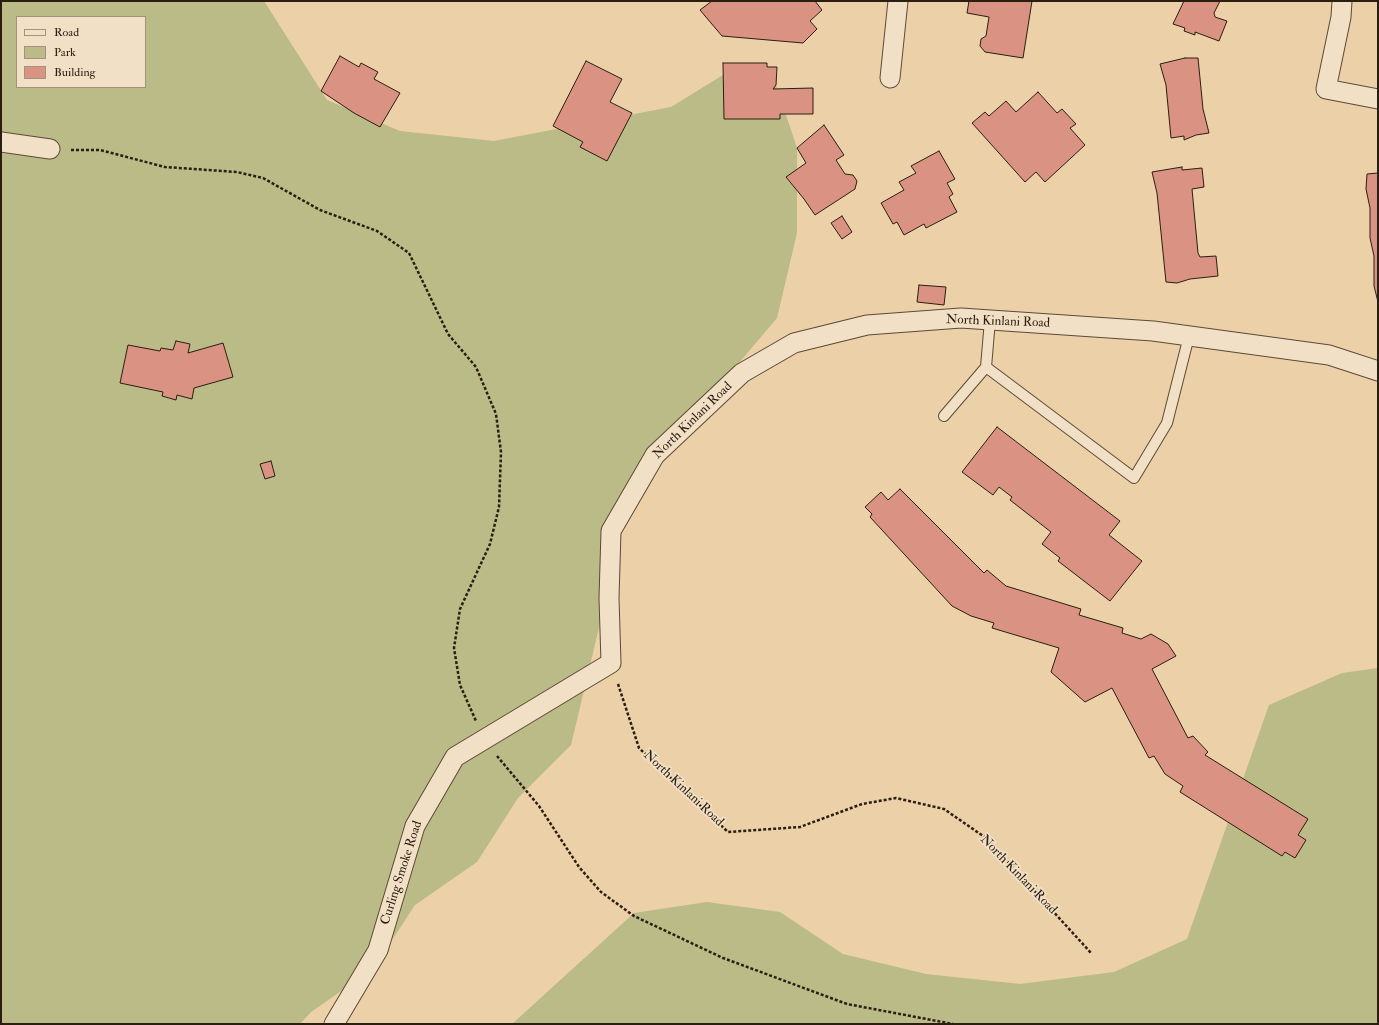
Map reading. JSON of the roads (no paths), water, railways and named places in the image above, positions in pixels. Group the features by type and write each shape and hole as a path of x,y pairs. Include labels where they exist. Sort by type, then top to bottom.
{"street":[{"path":"890,78 898,1"},
{"path":"1342,1 1341,17 1326,89 1378,99"},
{"path":"1,142 50,150"},
{"name":"North Kinlani Road","path":"611,663 609,598 611,531 655,455 742,373 794,343 867,325 962,318 1153,331 1329,355 1378,371"},
{"name":"Curling Smoke Road","path":"334,1024 378,950 415,826 455,757 611,663"}],"lane":[{"path":"944,416 986,366 990,320"},
{"path":"986,366 1134,478 1167,423 1189,336"}]}
